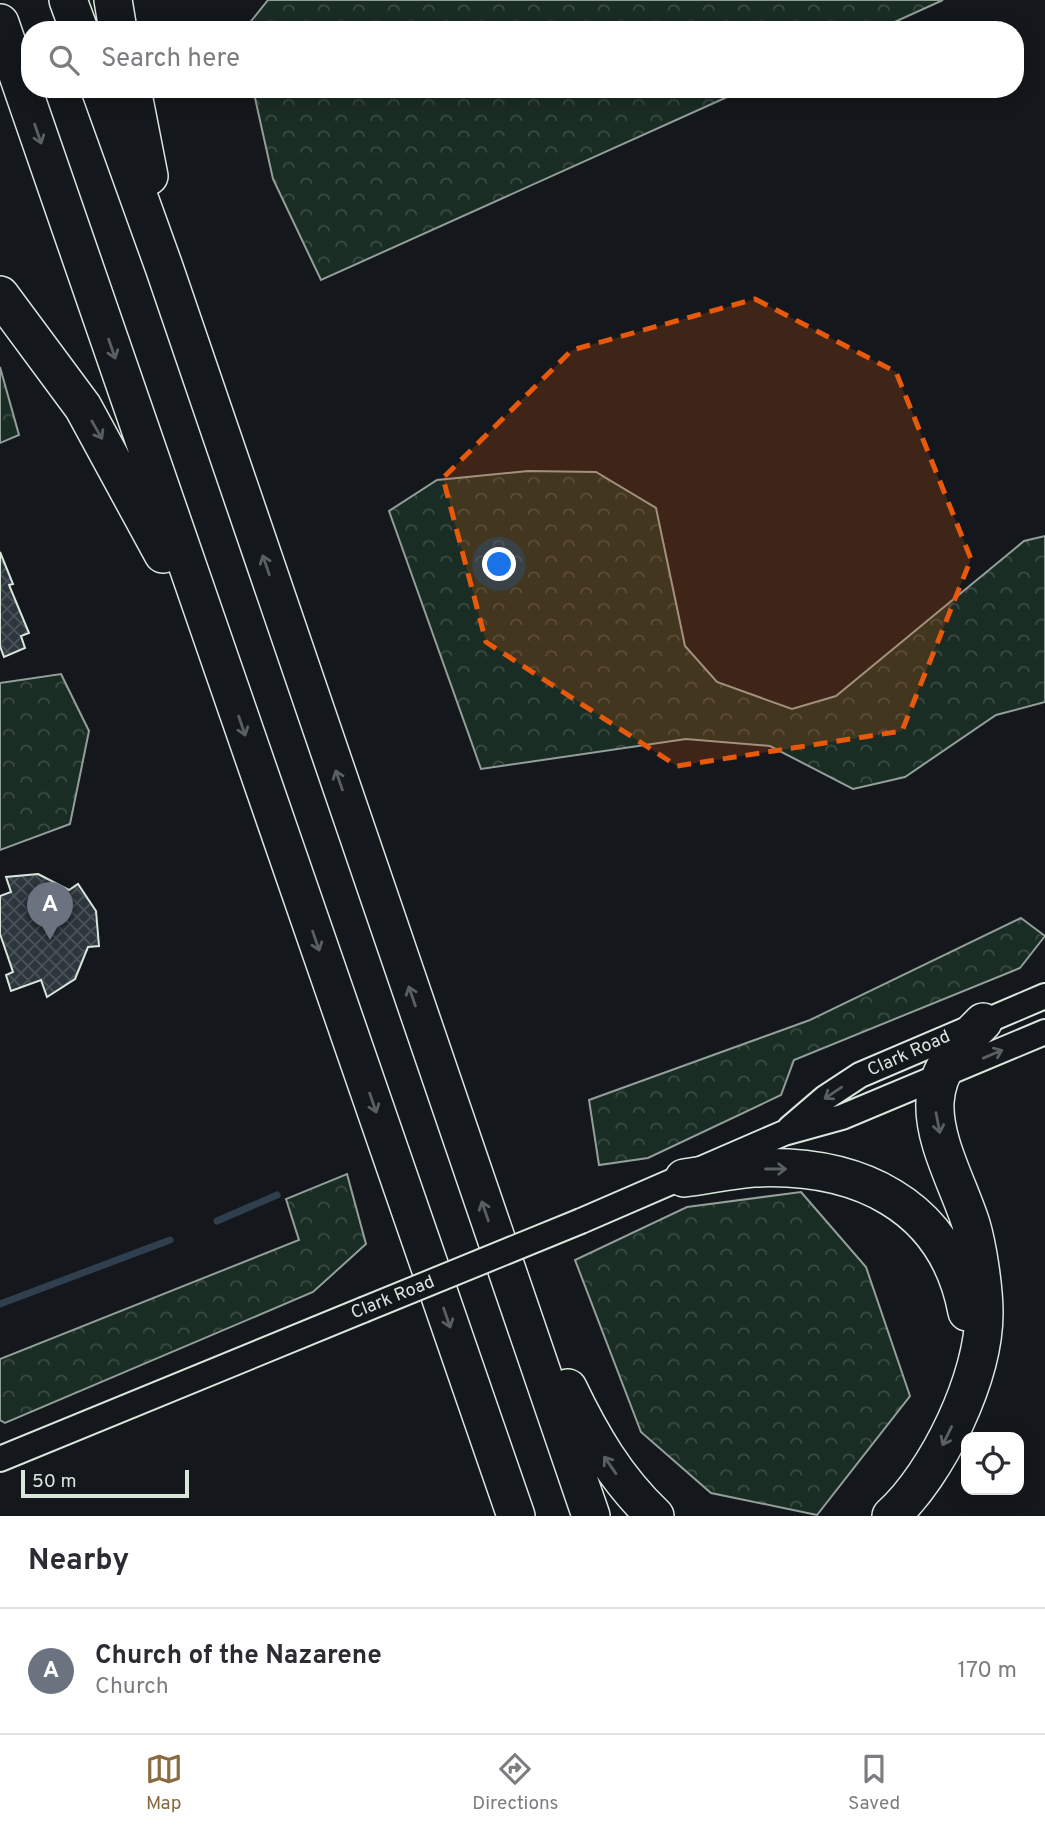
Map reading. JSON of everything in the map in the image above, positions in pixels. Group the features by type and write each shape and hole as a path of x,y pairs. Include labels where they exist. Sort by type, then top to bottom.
{"highway":[{"path":"68,0 76,21"},
{"path":"113,0 116,21"},
{"path":"0,23 21,84"},
{"path":"26,98 516,1516"},
{"path":"103,98 164,267 591,1516"},
{"path":"134,98 142,130 164,267"},
{"path":"0,295 83,407 220,661"},
{"path":"891,1516 909,1500 932,1467 971,1383 979,1348 984,1313 971,1226 936,1122 935,1100 941,1076 956,1049 983,1022"},
{"path":"684,1178 752,1168 794,1169 845,1176 871,1185 891,1196 920,1218 944,1249 962,1287 968,1317 971,1383"},
{"path":"515,1299 610,1466 635,1497 655,1516"}],"street":[{"name":"Clark Road","path":"784,1133 825,1098 860,1076 1045,996"},
{"name":"Clark Road","path":"0,1459 684,1178 784,1133 842,1116 1045,1032"}],"highlighted area":[{"path":"755,299 896,372 971,559 902,731 677,766 486,642 443,478 572,350"}],"green space":[{"path":"268,0 943,0 897,21 251,21"},
{"path":"255,98 725,98 321,280 273,179"},
{"path":"0,367 19,435 0,443"},
{"path":"528,471 596,472 656,508 685,646 717,682 792,709 836,696 1024,541 1045,536 1045,702 996,715 905,777 853,789 770,746 686,739 481,769 389,511 437,480"},
{"path":"61,674 89,731 70,824 0,850 0,683"},
{"path":"1021,918 1045,936 1020,968 794,1060 781,1095 648,1158 599,1165 589,1100 810,1020"},
{"path":"347,1174 366,1244 313,1292 5,1423 0,1420 0,1359 299,1240 286,1199"},
{"path":"801,1192 866,1267 910,1396 817,1515 711,1493 641,1432 575,1260 687,1207"}],"building":[{"path":"0,552 13,584 9,585 29,633 21,636 25,648 4,657 0,646"},
{"path":"38,874 69,890 78,884 96,911 99,946 88,947 75,979 47,997 41,980 11,991 6,975 13,972 0,934 0,896 11,892 6,877"}],"waterway":[{"path":"217,1221 277,1195"},
{"path":"0,1304 170,1240"}],"place":[{"name":"Church of the Nazarene","path":"50,940"}]}
